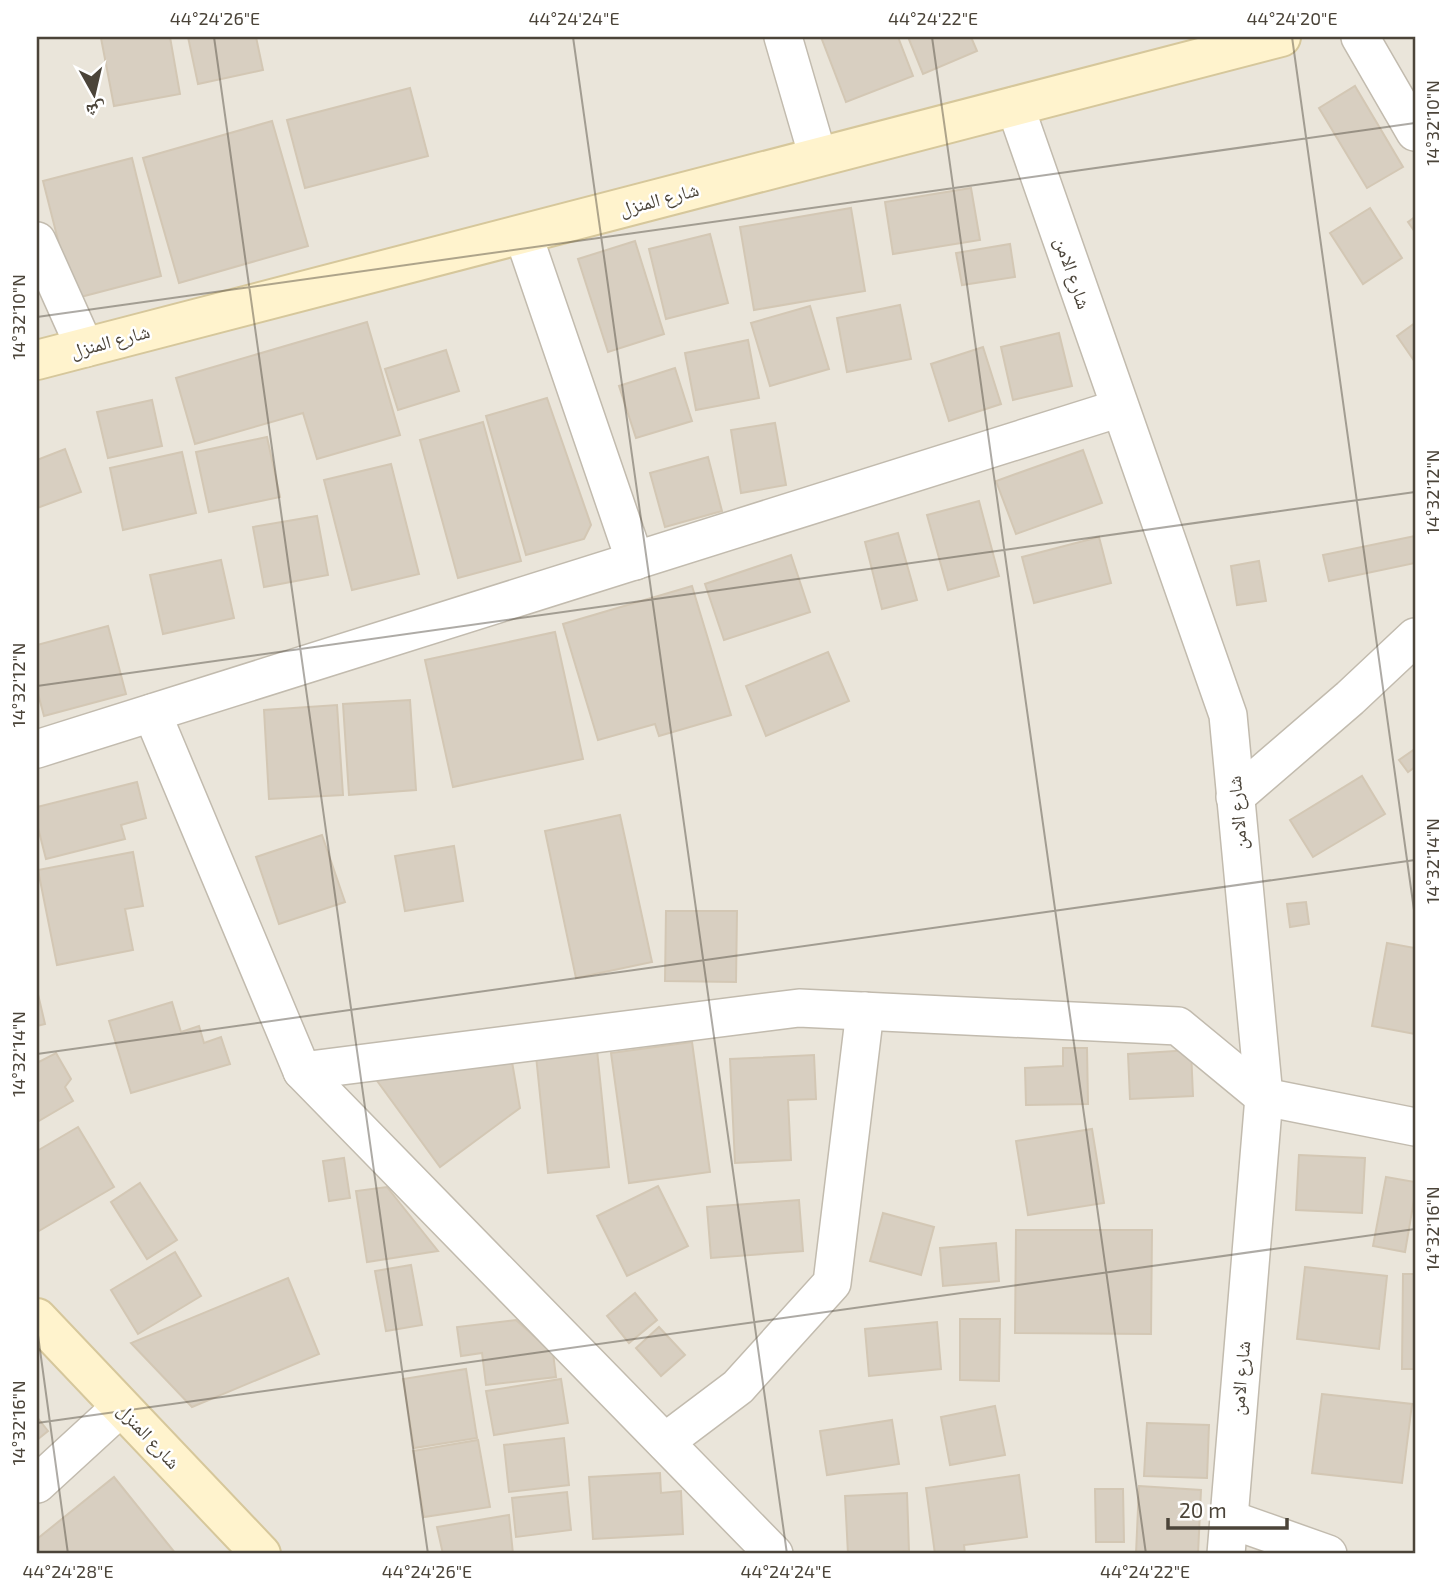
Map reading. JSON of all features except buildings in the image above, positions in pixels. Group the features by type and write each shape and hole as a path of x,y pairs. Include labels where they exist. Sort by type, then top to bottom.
{"street":[{"path":"783,37 818,157"},
{"name":"شارع المنزل","path":"37,360 1281,37"},
{"path":"1360,37 1415,132"},
{"name":"شارع الامن","path":"1015,106 1228,716 1264,1097 1227,1536"},
{"path":"523,234 635,561"},
{"path":"37,241 85,348"},
{"path":"37,749 1121,408"},
{"path":"1235,797 1350,698 1415,637"},
{"path":"152,713 302,1071 774,1554"},
{"path":"302,1071 800,1008 1178,1026 1264,1097 1415,1127"},
{"path":"665,1442 738,1387 832,1283 865,1011"},
{"name":"شارع المنزل","path":"37,1318 261,1554"},
{"path":"37,1484 121,1407"},
{"path":"1227,1536 1328,1554"}],"shaded area":[{"path":"37,37 1415,37 1415,1554 37,1554"}]}
